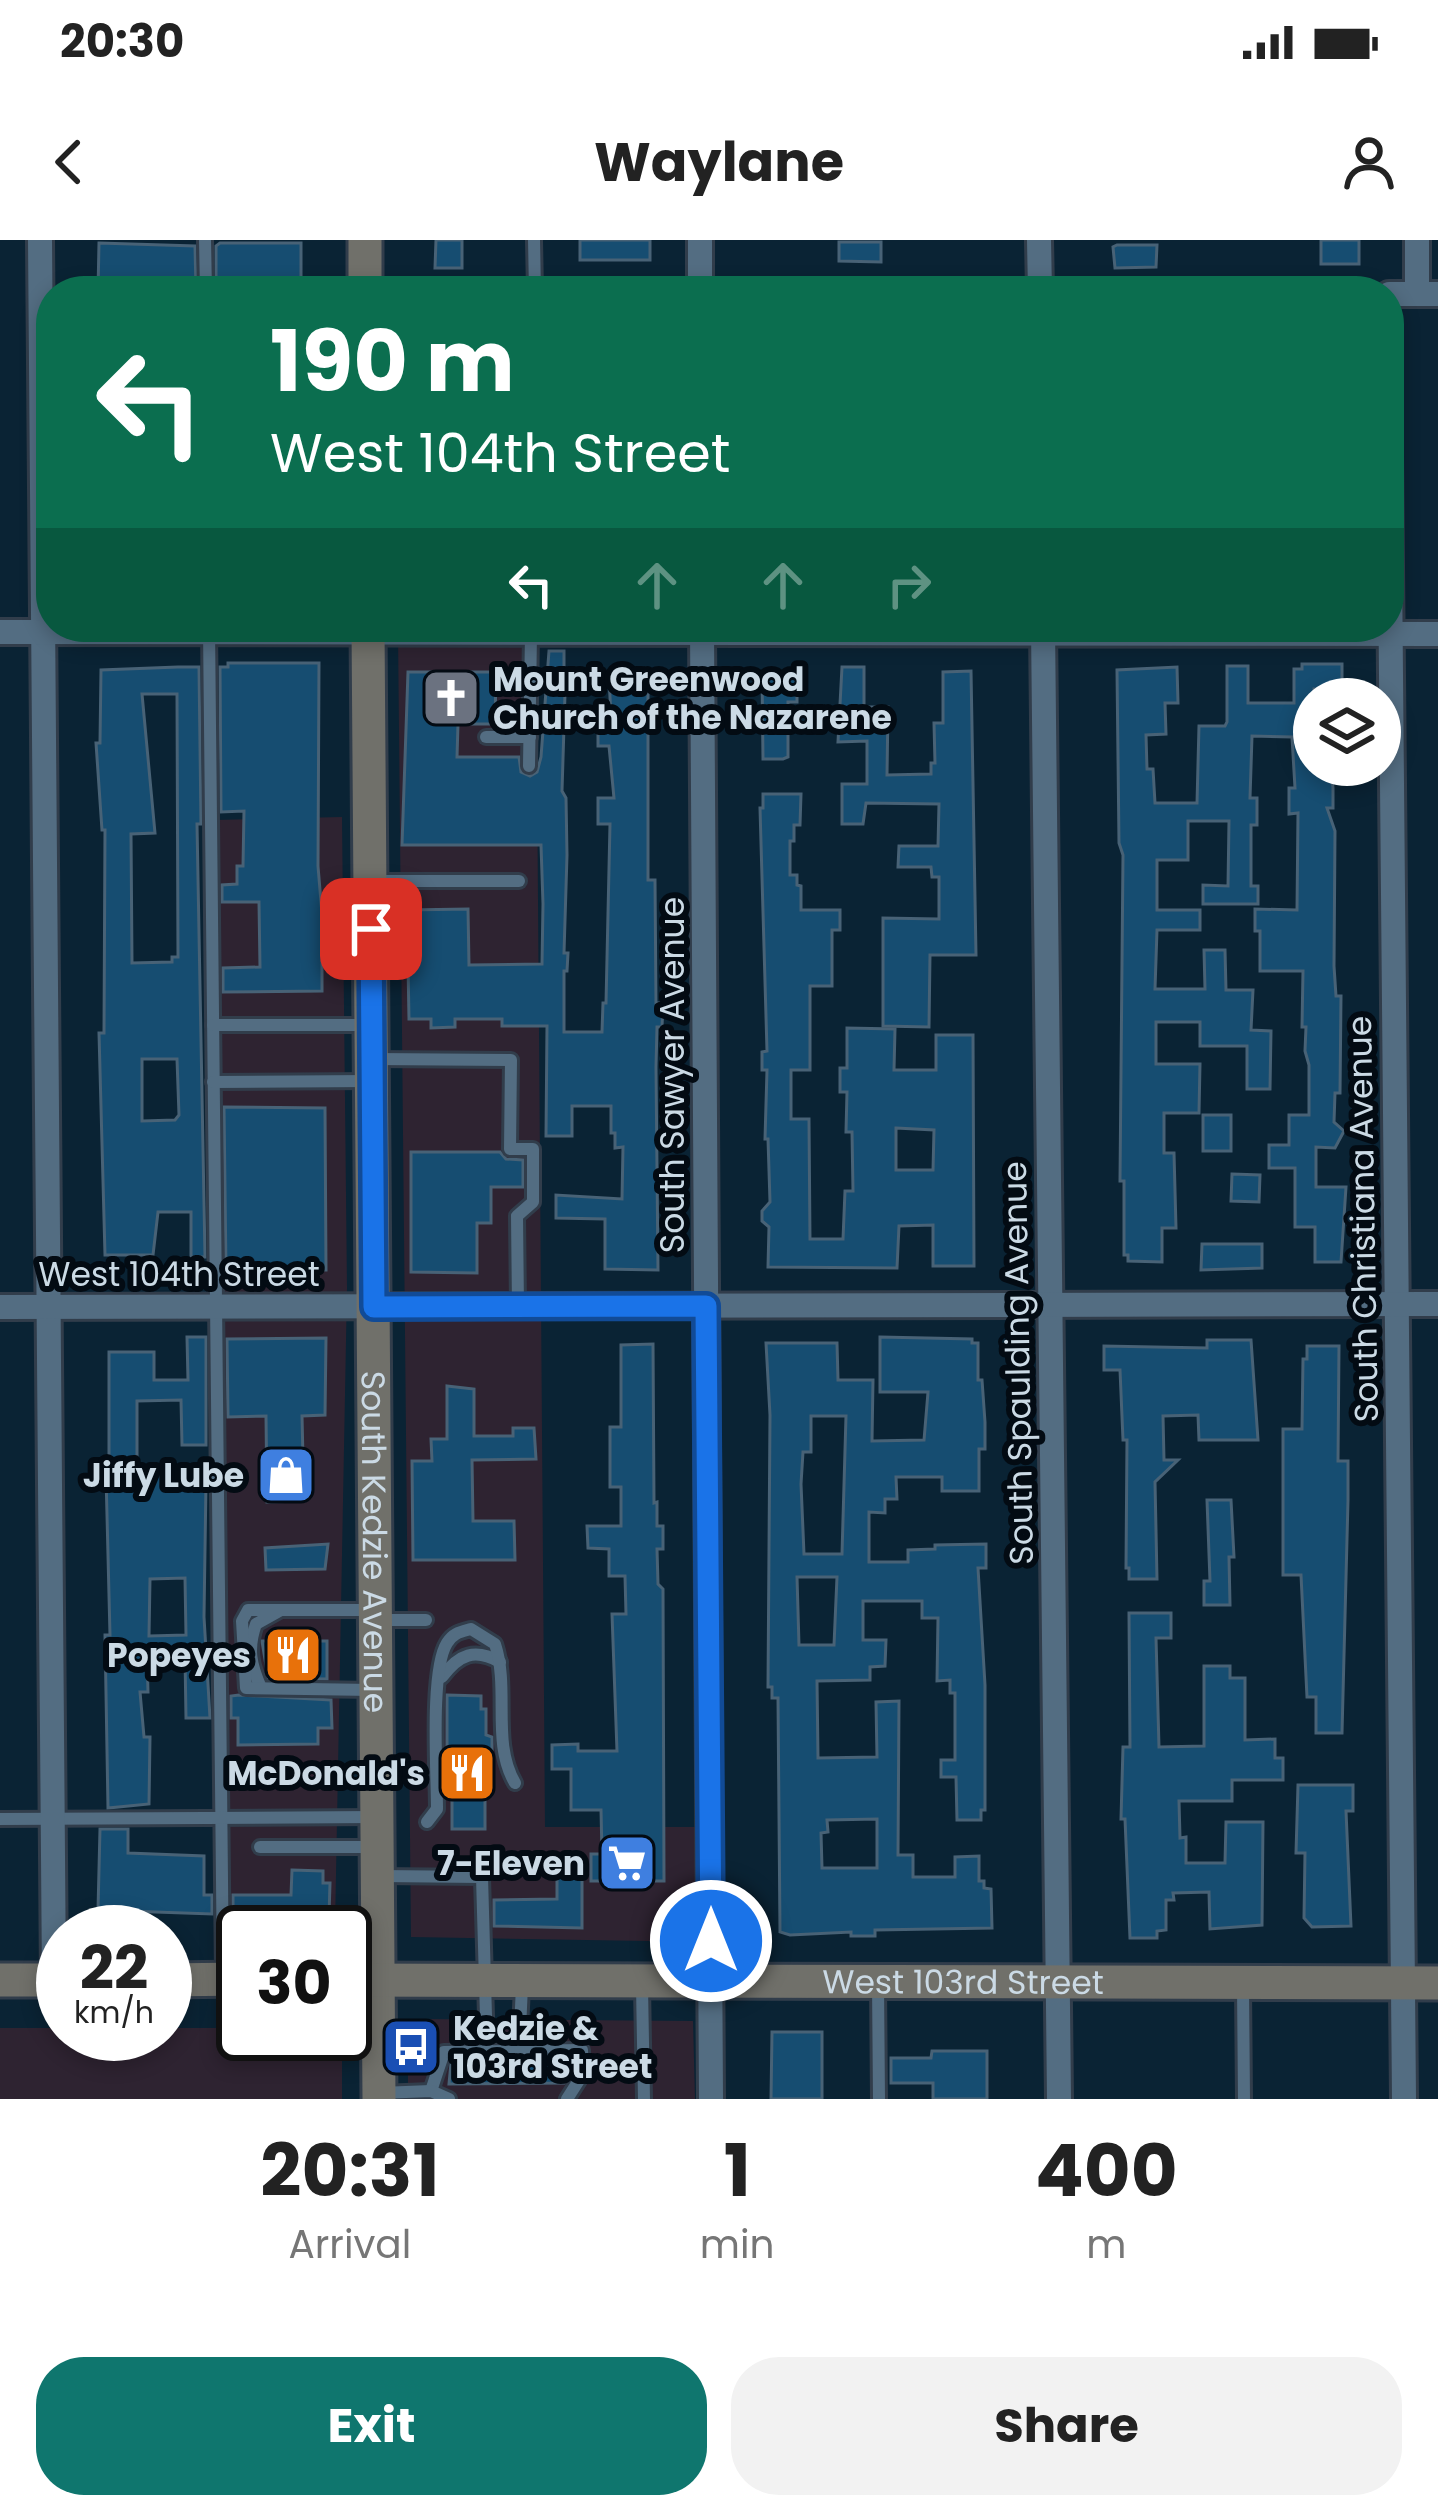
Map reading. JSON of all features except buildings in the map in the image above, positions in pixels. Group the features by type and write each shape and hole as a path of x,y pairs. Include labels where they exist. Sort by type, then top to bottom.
{"main road":[{"path":"364,240 365,276"},
{"name":"South Kedzie Avenue","path":"368,642 378,1847 371,1905"},
{"path":"0,1980 36,1980"},
{"name":"West 103rd Street","path":"372,1980 1438,1983"},
{"name":"South Kedzie Avenue","path":"372,2048 379,2096"}],"street":[{"path":"40,240 40,276"},
{"path":"700,240 700,276"},
{"path":"1040,240 1040,276"},
{"path":"1417,240 1427,294"},
{"path":"0,632 36,632"},
{"path":"1404,634 1438,634"},
{"path":"43,642 56,1905"},
{"name":"South Sawyer Avenue","path":"702,642 711,2099"},
{"name":"South Spaulding Avenue","path":"1043,642 1059,2099"},
{"name":"South Christiana Avenue","path":"1391,642 1404,2099"},
{"name":"West 104th Street","path":"0,1307 1438,1304"}],"lane":[{"path":"205,240 206,276"},
{"path":"534,240 535,276"},
{"path":"209,642 221,1820 227,1905"},
{"path":"529,766 535,642"},
{"path":"486,737 530,737"},
{"path":"370,881 519,881"},
{"path":"213,1025 372,1055 511,1060 510,1149 533,1149 533,1202 517,1216 518,1306"},
{"path":"213,1082 372,1055"},
{"path":"377,1690 261,1688 249,1661 256,1624 282,1610 426,1620"},
{"path":"428,1822 437,1809 443,1648 454,1634 471,1629 496,1644 501,1662 502,1761 515,1783"},
{"path":"440,1680 454,1661 467,1654 486,1654 501,1662"},
{"path":"0,1820 221,1820 378,1847 482,1877 487,2051"},
{"path":"260,1847 378,1847"},
{"path":"519,2051 522,1981"},
{"path":"642,1981 644,2099"},
{"path":"878,1982 879,2099"},
{"path":"1243,1983 1244,2099"},
{"path":"431,2091 444,2052 581,2050 583,2074 567,2099"},
{"path":"379,2096 431,2091 449,2099"}],"shaded area":[{"path":"398,642 536,642 545,1827 708,1827 708,1942 411,1937"},
{"path":"342,817 347,1288 335,1905 228,1905 215,820"},
{"path":"424,2019 693,2021 695,2099 408,2099 408,2037 412,2025"},
{"path":"0,2028 36,2028 36,2061 192,2061 192,2028 216,2028 216,2061 342,2061 342,2099 0,2099"}],"place":[{"name":"Mount Greenwood Church of the Nazarene","path":"451,698"},
{"name":"Jiffy Lube","path":"286,1475"},
{"name":"Popeyes","path":"293,1655"},
{"name":"McDonald's","path":"467,1773"},
{"name":"7-Eleven","path":"627,1863"},
{"name":"Kedzie & 103rd Street","path":"411,2047"}],"route":[{"path":"371,929 374,1307 706,1306 711,1941"}]}
